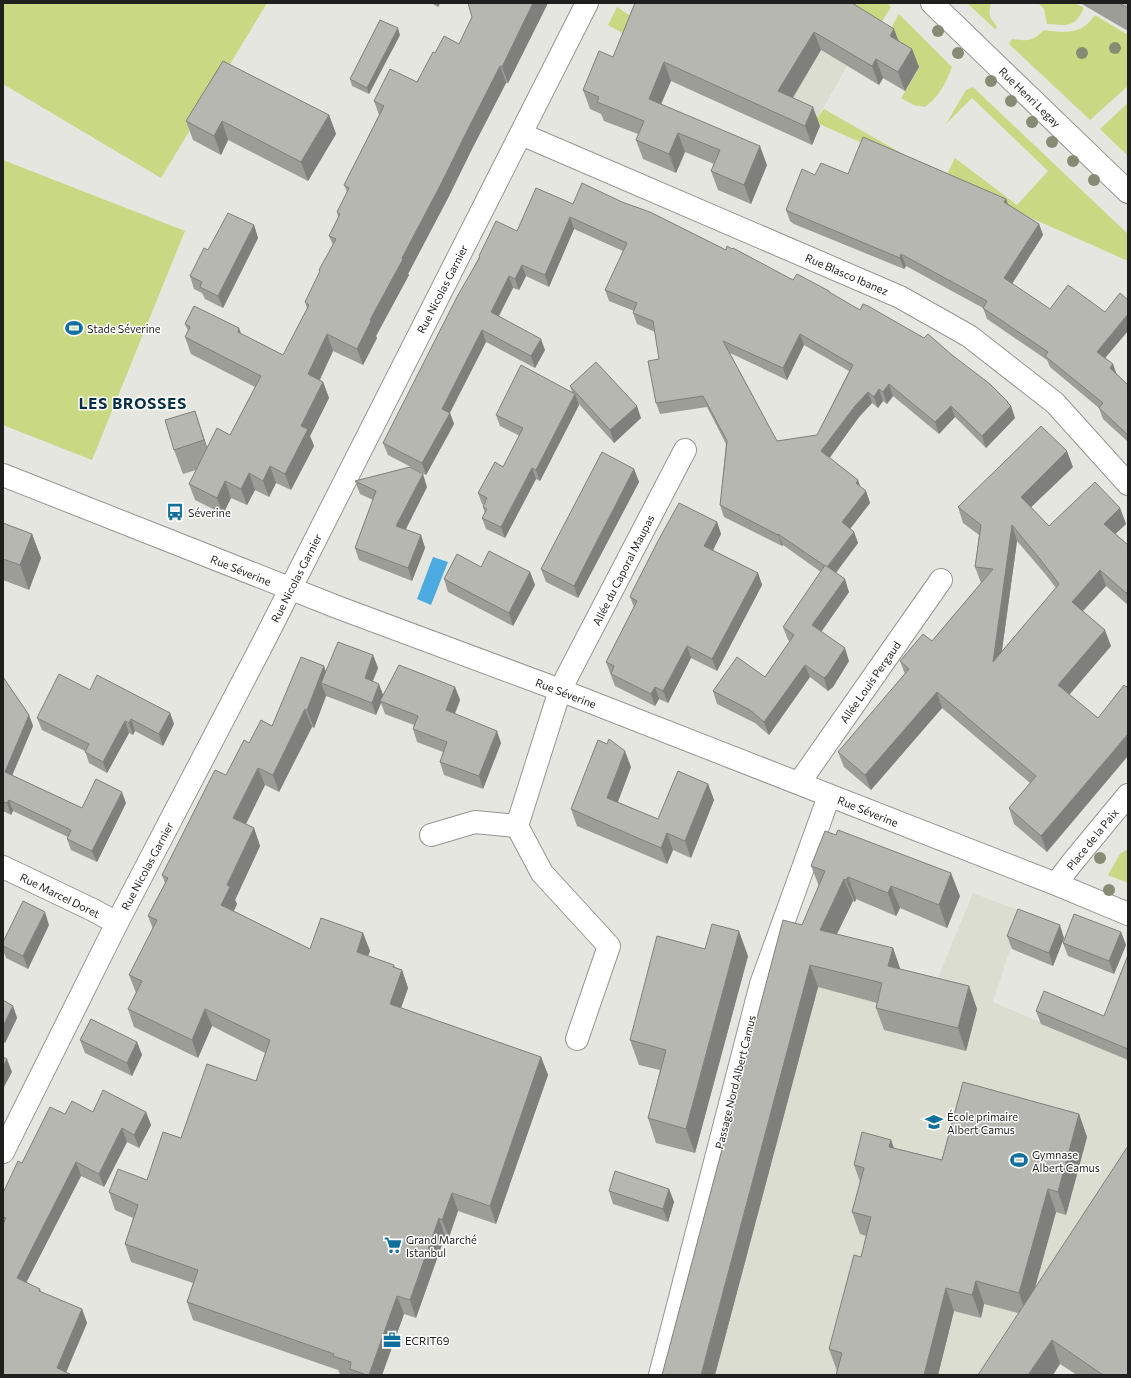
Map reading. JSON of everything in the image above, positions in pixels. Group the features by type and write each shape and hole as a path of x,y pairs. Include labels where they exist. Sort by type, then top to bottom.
{"street":[{"name":"Rue Nicolas Garnier","path":"3,1152 117,923 264,641 587,3"},
{"name":"Rue Henri Legay","path":"932,3 1128,192"},
{"name":"Rue Blasco Ibanez","path":"521,134 900,297 969,336 1055,403 1128,484"},
{"name":"Allée du Caporal Maupas","path":"517,826 560,690 685,450"},
{"name":"Rue Séverine","path":"3,475 290,589 560,690 1056,884 1128,914"},
{"name":"Allée Louis Pergaud","path":"799,784 941,580"},
{"name":"Place de la Paix","path":"1056,884 1128,795"},
{"name":"Passage Nord Albert Camus","path":"660,1375 761,984 829,796"},
{"path":"430,835 475,822 517,826 542,873 609,946 577,1039"},
{"name":"Rue Marcel Doret","path":"3,867 117,923"}],"shaded area":[{"path":"740,3 847,66 818,117 752,80"},
{"name":"École primaire Albert Camus","path":"973,893 1026,913 1008,955 993,1002 1128,1060 1128,1184 1002,1375 669,1375 792,943 930,997"}],"green space":[{"path":"3,3 267,3 161,178 3,84"},
{"path":"842,3 887,3 891,7 876,31"},
{"path":"967,3 991,3 990,16 997,28 995,29"},
{"path":"1038,3 1075,3 1084,8 1077,20 1073,23 1065,25 1047,24 1044,9"},
{"path":"617,7 640,22 752,80 818,117 824,109 945,178 955,158 1017,205 1048,171 972,98 946,124 966,90 973,87 1128,234 1128,261 745,91 635,40 608,25"},
{"path":"899,14 952,67 942,89 925,107 914,105 901,98 919,68 886,37"},
{"path":"1095,15 1128,35 1128,86 1090,120 1009,44 1012,39 1033,39 1044,30 1066,32 1079,29 1090,22"},
{"path":"1128,103 1128,156 1100,129"},
{"name":"Stade Séverine","path":"3,160 185,231 92,460 3,425"},
{"path":"1128,849 1128,883 1108,875 1120,854"}],"water":[{"path":"433,557 448,562 431,605 417,599"}],"building":[{"path":"468,3 533,3 502,67 500,66 402,258 403,259 370,320 371,321 357,349 327,334 308,374 323,382 301,426 308,429 285,474 270,466 263,481 249,473 241,489 225,481 217,498 189,484 217,428 230,435 261,376 185,337 190,327 185,324 194,306 239,328 238,332 283,355 309,305 305,302 320,271 319,270 336,239 329,236 340,214 337,212 349,188 344,185 384,106 374,101 390,69 417,82 433,52 435,53 444,36 459,44 472,17"},
{"path":"635,3 852,3 894,29 890,36 912,49 898,72 876,59 872,66 814,32 778,91 813,107 805,126 664,62 649,99 760,146 744,185 711,171 720,150 678,133 669,154 636,140 644,121 597,102 599,97 583,90 599,51 613,57"},
{"path":"1119,3 1128,3 1128,8"},
{"path":"380,20 398,28 367,88 350,79"},
{"path":"223,61 329,115 301,162 222,121 214,136 186,121"},
{"path":"863,137 1006,199 1004,202 1039,224 1004,278 1050,309 1068,285 1105,312 1120,293 1128,300 1128,314 1097,352 1113,364 1110,368 1128,385 1128,435 1099,408 1103,403 1045,356 1048,352 983,308 987,301 901,254 900,258 786,210 802,169 815,175 821,163 848,174"},
{"path":"582,183 622,202 650,212 726,250 727,246 732,249 733,248 793,280 797,274 860,310 863,304 868,306 924,338 928,334 952,355 990,384 1011,406 982,436 951,406 935,422 889,384 883,392 879,389 874,397 868,392 855,406 821,451 858,480 856,483 866,491 842,522 854,532 827,567 778,534 720,505 727,441 703,396 656,403 648,361 659,359 653,321 633,313 637,303 605,290 627,243 570,217 545,275 522,265 515,279 509,276 491,312 541,339 531,356 482,330 442,409 450,413 422,463 383,443 458,295 480,257 479,256 496,221 517,231 536,188 573,204","holes":["800,334 853,365 817,435 777,441 723,341 783,368"]},
{"path":"228,213 254,225 218,296 200,287 202,282 190,276 204,248 208,250"},
{"path":"596,362 637,406 610,430 570,386"},
{"path":"521,365 575,394 536,470 532,468 501,527 482,518 487,509 483,507 487,498 478,493 495,462 503,467 523,428 496,415"},
{"path":"195,411 204,440 174,450 165,420"},
{"path":"1041,426 1067,451 1021,497 1049,526 1095,482 1120,508 1104,524 1128,545 1128,591 1126,593 1100,570 1072,602 1105,630 1058,685 1098,718 1124,685 1126,687 1128,685 1128,734 1041,836 1009,808 1036,776 937,692 865,775 838,752 909,669 900,661 923,634 932,641 993,569 975,567 981,525 958,507","holes":["1012,525 1059,584 993,662"]},
{"path":"602,452 634,469 574,586 541,569"},
{"path":"410,467 423,474 396,526 421,535 408,568 355,548 376,491 355,481"},
{"path":"679,503 717,522 704,546 758,573 712,659 687,646 663,691 655,687 651,694 611,674 614,666 606,662 637,601 630,597 632,592"},
{"path":"3,523 32,534 20,565 3,559"},
{"path":"489,551 530,572 509,613 444,579 457,554 481,567"},
{"path":"825,565 845,579 812,625 845,648 828,674 824,678 805,665 764,722 750,710 713,691 737,657 765,677 794,635 783,627"},
{"path":"338,642 373,655 365,678 379,684 372,703 321,683"},
{"path":"301,657 324,666 307,710 305,709 273,775 258,768 233,818 254,828 227,885 230,887 221,905 310,949 321,918 363,933 357,952 394,965 393,967 402,970 390,1004 541,1057 490,1206 452,1193 442,1220 439,1218 410,1300 397,1296 369,1375 350,1369 351,1362 333,1356 334,1354 187,1302 198,1270 125,1244 138,1205 109,1192 118,1169 147,1180 163,1132 181,1138 207,1064 256,1081 270,1040 205,1009 192,1040 128,1009 142,981 129,975 157,920 148,916 168,878 162,875 215,770 226,775 244,740 249,743 261,720 272,726"},
{"path":"399,665 455,687 446,710 497,731 479,776 440,762 447,742 413,729 418,716 380,701"},
{"path":"59,674 90,690 97,675 170,713 159,734 131,719 129,723 125,721 103,762 85,752 89,744 37,718"},
{"path":"3,677 29,715 5,772 82,808 96,779 122,792 92,851 67,839 71,830 9,800 7,803 3,802"},
{"path":"609,739 625,751 607,798 658,819 678,771 708,784 685,841 667,833 661,848 571,809 598,740 607,744"},
{"path":"838,830 951,873 939,905 891,886 888,893 848,877 846,880 844,879 820,930 893,948 888,966 969,986 958,1028 876,1008 882,983 810,965 701,1375 662,1375 783,920 802,925 825,871 811,866 825,831 836,835"},
{"path":"23,901 45,912 23,956 3,946 3,942"},
{"path":"1018,909 1060,925 1049,953 1007,936"},
{"path":"1074,914 1121,932 1109,961 1063,943"},
{"path":"712,924 739,931 686,1129 648,1118 666,1050 630,1040 657,936 705,949"},
{"path":"1128,955 1128,1049 1036,1011 1044,991 1104,1016"},
{"path":"3,1000 13,1006 3,1026"},
{"path":"91,1019 137,1042 127,1063 80,1040"},
{"path":"3,1057 7,1059 3,1067"},
{"path":"963,1082 1079,1114 1058,1192 1048,1189 1019,1293 976,1281 972,1295 946,1288 924,1375 836,1375 842,1353 829,1349 854,1255 861,1257 871,1217 852,1212 864,1168 854,1165 862,1132 891,1140 889,1147 942,1160"},
{"path":"103,1090 146,1112 134,1135 122,1128 99,1174 76,1162 17,1278 40,1289 39,1291 82,1309 57,1368 72,1375 3,1375 3,1224 6,1218 3,1217 3,1193 18,1161 22,1163 50,1107 65,1114 72,1101 93,1112"},
{"path":"1128,1146 1128,1375 1103,1375 1052,1340 1028,1375 978,1375"},
{"path":"615,1171 669,1189 663,1209 609,1191"}],"place":[{"name":"Stade Séverine","path":"74,328"},
{"name":"Séverine","path":"175,512"},
{"name":"École primaire Albert Camus","path":"934,1122"},
{"name":"Gymnase Albert Camus","path":"1019,1160"},
{"name":"Grand Marché Istanbul","path":"393,1245"},
{"name":"ECRIT69","path":"392,1340"}],"district":[{"name":"LES BROSSES","path":"133,403"}]}
